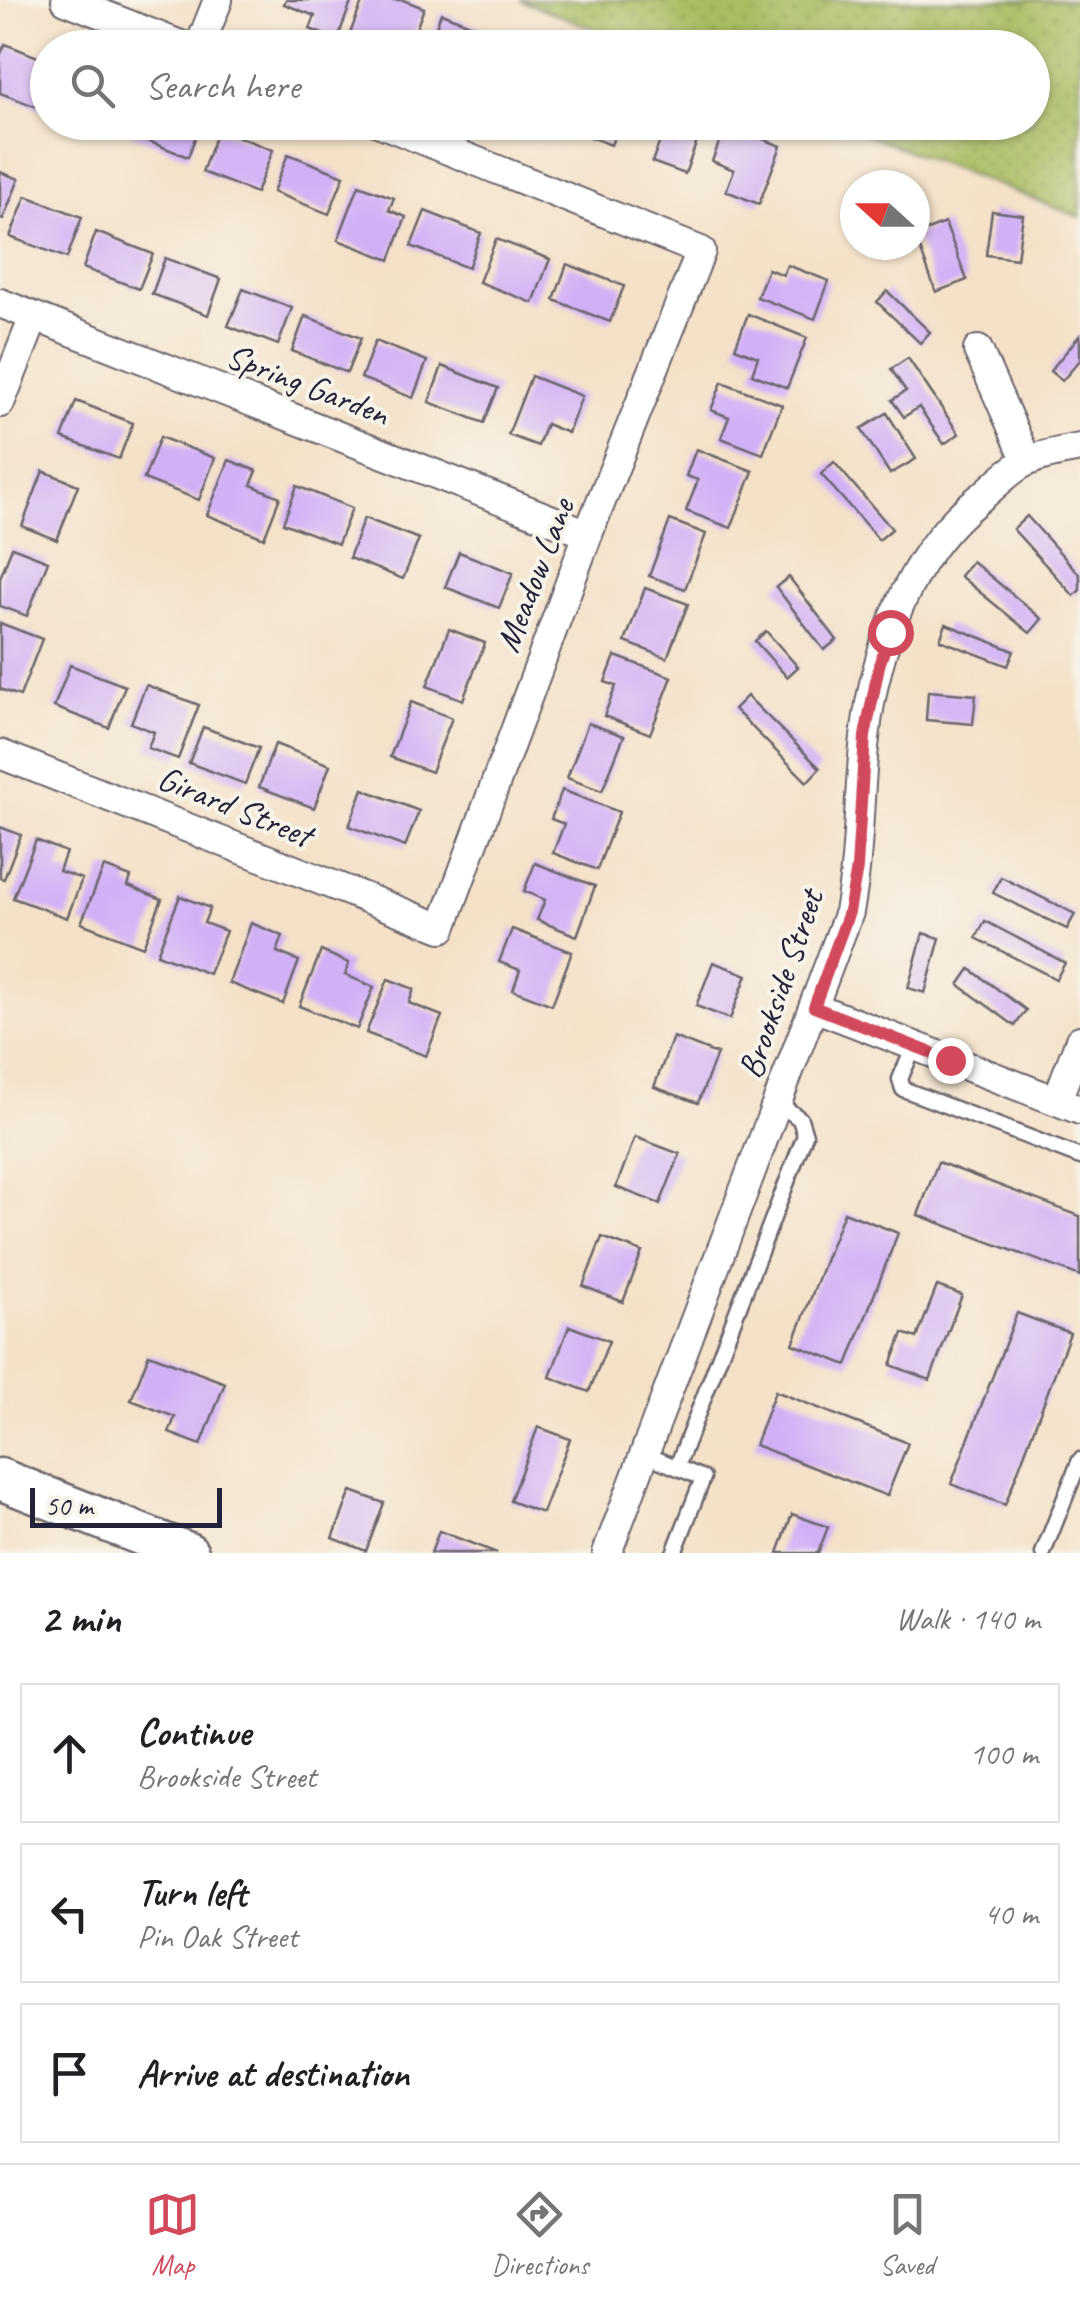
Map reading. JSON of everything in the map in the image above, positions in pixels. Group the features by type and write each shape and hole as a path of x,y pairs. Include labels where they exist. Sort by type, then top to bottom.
{"street":[{"path":"66,0 142,30"},
{"path":"207,30 218,0"},
{"name":"Meadow Lane","path":"423,140 701,250 588,534 442,928"},
{"name":"Spring Garden","path":"0,304 588,534"},
{"path":"0,404 34,317"},
{"path":"978,350 1027,461"},
{"name":"Brookside Street","path":"607,1553 849,912 857,868 865,736 879,666 902,598 928,552 962,512 1027,461 1080,448"},
{"name":"Girard Street","path":"0,754 442,928"},
{"path":"814,1007 1068,1105 1080,1040"},
{"path":"0,1480 188,1553"}],"lane":[{"path":"914,1047 900,1079 903,1088 1080,1157"},
{"path":"676,1466 805,1135 800,1119 778,1103"},
{"path":"644,1454 703,1478 674,1553"},
{"path":"1043,1553 1080,1460"}],"green space":[{"path":"520,0 1080,0 1080,217 880,140 1050,140 1050,30 598,30"}],"building":[{"path":"286,0 352,0 341,30 310,29 315,16 284,4"},
{"path":"363,0 403,0 424,8 416,30 351,30"},
{"path":"441,13 486,30 435,30"},
{"path":"5,44 30,54 30,104 0,93 0,56"},
{"path":"145,140 194,140 188,157"},
{"path":"214,140 247,140 273,150 256,193 202,172"},
{"path":"697,140 685,174 652,162 660,141"},
{"path":"720,140 765,140 781,146 759,204 726,191 734,170 712,161"},
{"path":"288,154 344,176 329,214 273,192"},
{"path":"0,172 19,179 3,219 0,218"},
{"path":"359,185 394,198 389,210 406,217 390,260 338,240"},
{"path":"26,196 82,217 67,258 10,237"},
{"path":"425,211 481,233 468,268 411,246"},
{"path":"992,211 1023,215 1017,259 986,255"},
{"path":"945,223 967,280 936,292 924,260 930,260 930,229"},
{"path":"96,232 153,254 139,289 83,268"},
{"path":"496,239 550,259 533,303 479,282"},
{"path":"165,258 221,279 208,315 152,294"},
{"path":"567,264 624,286 610,322 554,300"},
{"path":"787,265 829,281 815,319 757,297 768,269 783,275"},
{"path":"243,289 292,308 278,345 228,326"},
{"path":"887,291 930,332 920,343 877,302"},
{"path":"748,314 807,338 787,388 752,374 758,357 735,348"},
{"path":"305,316 361,338 347,373 292,351"},
{"path":"1080,335 1080,360 1062,381 1050,371"},
{"path":"375,341 427,361 413,398 361,378"},
{"path":"908,358 959,434 944,444 919,407 904,417 892,400 906,391 891,369"},
{"path":"442,366 498,388 484,423 429,402"},
{"path":"531,376 582,396 568,433 546,424 538,446 508,435"},
{"path":"722,382 782,405 763,454 721,438 729,417 711,410"},
{"path":"76,401 133,423 119,459 62,438"},
{"path":"887,413 916,459 890,474 861,429"},
{"path":"160,437 215,458 199,500 144,479"},
{"path":"696,449 753,471 731,528 686,511 698,480 686,476"},
{"path":"229,460 257,471 251,485 280,497 264,538 207,515"},
{"path":"834,462 892,529 879,540 821,474"},
{"path":"43,471 78,485 57,540 22,526"},
{"path":"297,486 352,508 338,544 283,523"},
{"path":"1027,516 1080,575 1080,590 1074,596 1013,529"},
{"path":"364,518 419,539 403,579 349,558"},
{"path":"670,520 706,534 685,589 649,576"},
{"path":"12,547 48,561 27,616 0,606 0,578"},
{"path":"459,552 513,573 499,608 445,587"},
{"path":"972,561 1042,619 1030,633 960,576"},
{"path":"789,577 837,640 824,650 776,587"},
{"path":"645,588 688,604 667,658 625,642"},
{"path":"0,623 42,639 20,696 0,689"},
{"path":"946,624 1014,651 1008,666 940,640"},
{"path":"449,629 485,643 463,700 427,686"},
{"path":"766,631 798,667 787,677 755,641"},
{"path":"615,656 672,677 650,734 604,716 616,686 605,682"},
{"path":"70,665 125,686 109,728 54,707"},
{"path":"146,685 199,705 178,759 148,748 154,732 131,723"},
{"path":"928,691 976,695 973,724 926,720"},
{"path":"747,696 820,768 807,782 734,709"},
{"path":"411,702 452,718 431,772 390,757"},
{"path":"588,723 624,736 602,791 567,778"},
{"path":"203,727 259,748 245,784 189,763"},
{"path":"275,744 330,765 314,808 259,787"},
{"path":"363,789 419,811 405,847 349,826"},
{"path":"562,790 619,812 597,870 553,853 564,824 551,819"},
{"path":"0,827 21,835 4,879 0,878"},
{"path":"36,840 66,852 59,871 82,879 67,918 13,898"},
{"path":"535,863 595,886 577,936 537,920 545,900 524,891"},
{"path":"104,867 131,877 128,886 162,899 143,947 81,923"},
{"path":"1001,877 1075,914 1067,929 993,893"},
{"path":"180,896 210,908 204,923 226,931 209,974 157,954"},
{"path":"985,921 1065,963 1056,979 976,938"},
{"path":"251,923 283,936 277,952 299,961 283,1004 229,983"},
{"path":"512,929 572,952 552,1005 513,990 520,970 499,962"},
{"path":"923,933 940,938 925,993 908,988"},
{"path":"321,951 349,963 345,975 374,987 357,1029 299,1006"},
{"path":"713,962 747,975 730,1019 696,1006"},
{"path":"970,969 1026,1010 1015,1026 959,985"},
{"path":"388,979 414,989 409,1003 442,1016 426,1056 366,1033"},
{"path":"673,1037 717,1054 698,1103 654,1087"},
{"path":"635,1137 680,1154 660,1204 616,1187"},
{"path":"938,1162 1080,1216 1080,1276 918,1215"},
{"path":"844,1212 898,1233 847,1365 793,1344"},
{"path":"602,1237 642,1252 623,1302 583,1286"},
{"path":"937,1286 962,1295 930,1380 891,1365 903,1333 917,1338"},
{"path":"1017,1313 1070,1333 1005,1505 951,1484"},
{"path":"569,1326 609,1341 589,1392 550,1377"},
{"path":"149,1354 225,1383 201,1445 169,1433 175,1417 131,1400"},
{"path":"775,1391 908,1443 887,1496 755,1445"},
{"path":"538,1427 570,1439 542,1513 510,1501"},
{"path":"351,1491 384,1503 366,1551 333,1538"},
{"path":"792,1514 828,1527 818,1553 778,1553"},
{"path":"439,1531 497,1553 431,1553"}],"route":[{"path":"890,632 865,736 857,868 849,912 814,1007 950,1060"}]}
